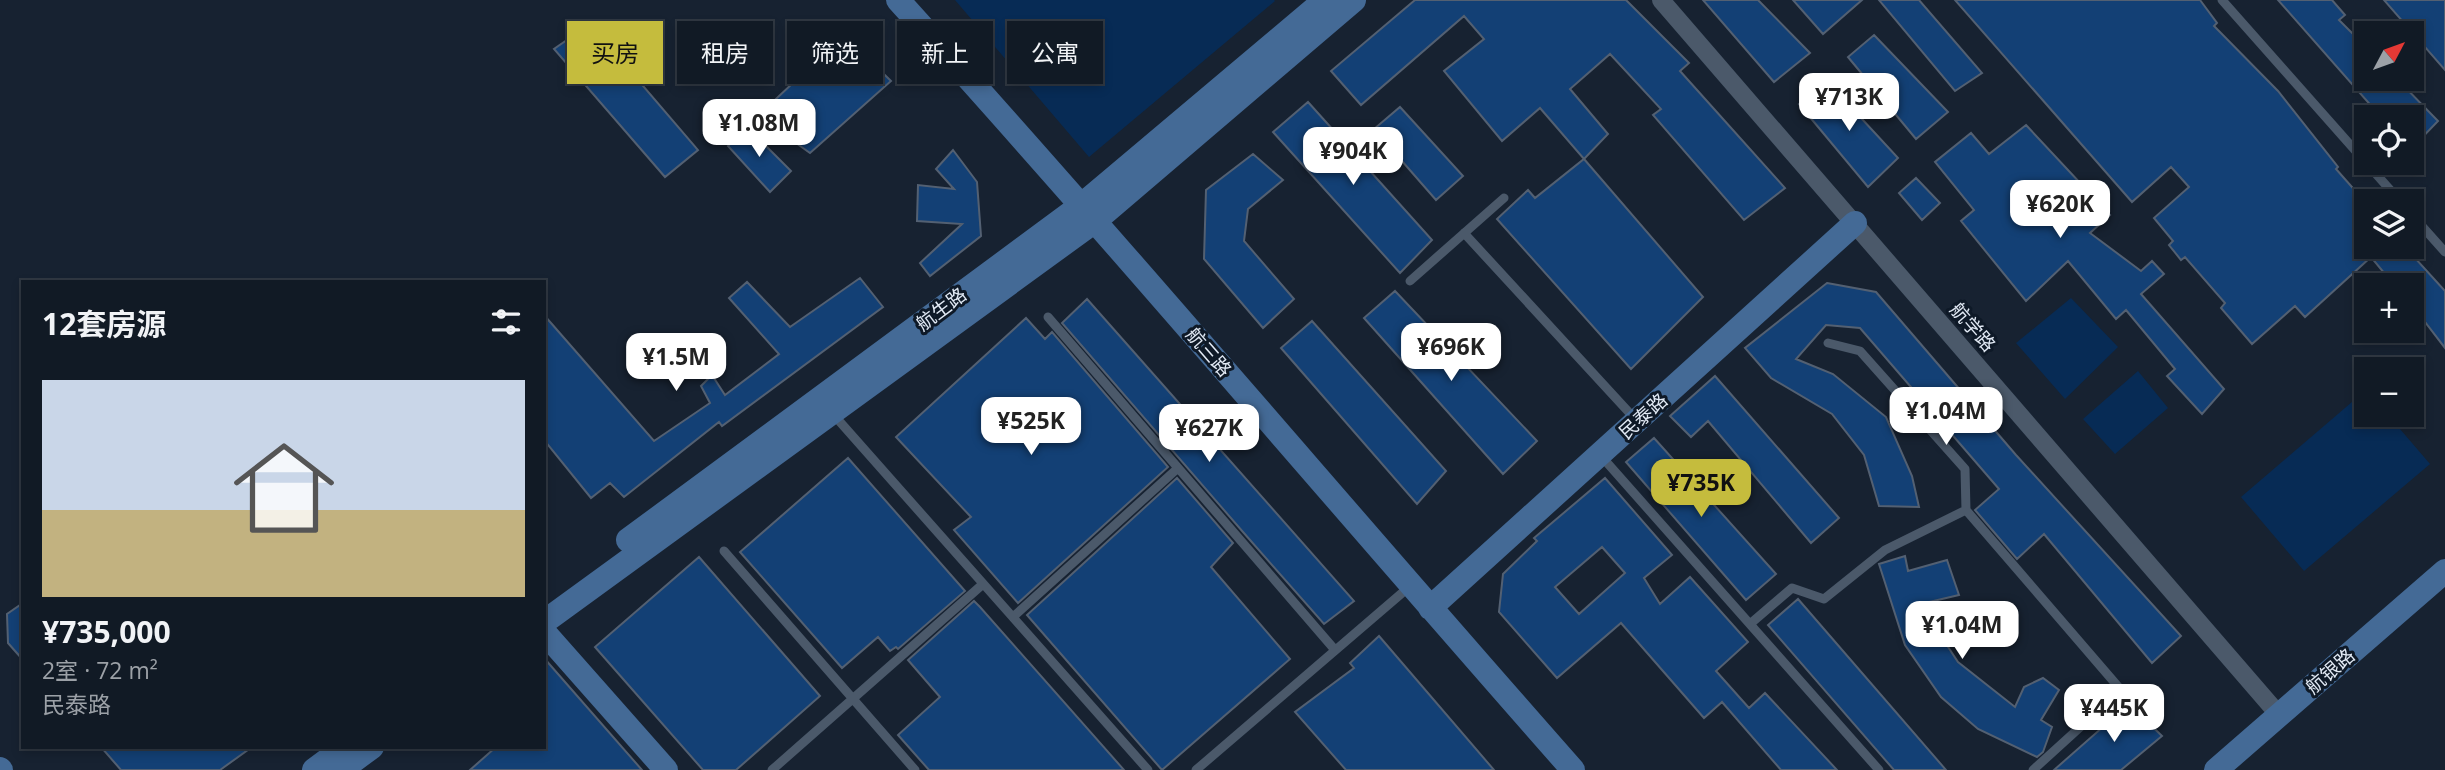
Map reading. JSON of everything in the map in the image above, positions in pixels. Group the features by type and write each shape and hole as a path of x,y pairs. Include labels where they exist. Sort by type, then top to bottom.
{"street":[{"name":"航三路","path":"898,0 1089,213 1410,586 1573,770"},
{"path":"1089,213 1325,0"},
{"path":"546,620 826,406 1089,213 1354,0"},
{"name":"航学路","path":"1661,0 2280,715"},
{"name":"民泰路","path":"1430,608 1855,223"},
{"path":"546,600 826,406"},
{"name":"航银路","path":"2216,770 2445,572"},
{"path":"546,634 666,770"},
{"path":"314,770 342,749"},
{"path":"341,770 369,749"}],"lane":[{"path":"2222,0 2389,189"},
{"path":"1410,281 1504,198"},
{"path":"2424,229 2445,253"},
{"path":"1464,233 1637,421"},
{"path":"1048,317 1335,650"},
{"path":"1828,343 1860,351 1965,469 1966,510 2121,690 2033,770"},
{"path":"826,406 1148,770"},
{"path":"1600,454 1879,770"},
{"path":"1013,617 1178,468"},
{"path":"1750,624 1791,588 1824,599 1885,550 1966,510"},
{"path":"724,551 915,770"},
{"path":"772,770 983,583"},
{"path":"1196,770 1410,586"}],"shaded area":[{"path":"955,0 1275,1 1089,157 1027,84 1103,84 1103,21 1007,21 1007,61 993,45 993,21 973,21"},
{"path":"2071,298 2118,347 2065,399 2016,343"},
{"path":"2138,371 2168,408 2115,454 2083,419"},
{"path":"2354,400 2354,427 2398,427 2430,464 2304,571 2241,497"}],"building":[{"path":"1415,0 1626,0 1689,63 1680,71 1785,188 1744,220 1653,115 1661,109 1610,54 1570,89 1608,134 1584,159 1540,108 1502,141 1444,71 1484,39 1464,16 1361,105 1331,71"},
{"path":"1703,0 1758,0 1810,53 1774,82"},
{"path":"1793,0 1862,0 1823,34"},
{"path":"1879,0 1919,0 1982,73 1955,91"},
{"path":"1955,0 2200,0 2217,23 2214,26 2278,91 2354,189 2354,259 2369,259 2305,317 2295,306 2252,344 2221,308 2225,303 2185,257 2181,260 2169,245 2173,241 2154,218 2189,187 2171,167 2132,202"},
{"path":"2278,0 2332,0 2345,15 2339,20 2354,35 2354,86"},
{"path":"2384,0 2445,0 2445,70 2424,46 2424,21 2402,21"},
{"path":"1874,35 1948,112 1916,139 1848,57"},
{"path":"567,40 567,64 554,49"},
{"path":"883,73 891,81 810,153 758,116 792,84 883,84"},
{"path":"1826,80 1898,158 1868,187 1799,104"},
{"path":"584,84 641,84 698,150 665,177"},
{"path":"2358,91 2409,91 2422,105 2370,105"},
{"path":"1308,102 1432,240 1400,273 1273,132"},
{"path":"1400,107 1463,176 1436,200 1374,129"},
{"path":"2424,107 2438,121 2424,136"},
{"path":"2026,125 2110,215 2090,233 2141,271 2152,261 2164,274 2141,294 2224,389 2202,414 2167,376 2175,369 2126,310 2116,319 2068,261 2026,301 1961,221 1974,210 1935,162 1971,133 1989,154"},
{"path":"747,127 791,171 770,192 728,146"},
{"path":"953,150 977,182 981,236 930,276 920,263 962,224 917,221 918,185 954,189 936,169"},
{"path":"1253,154 1283,180 1248,209 1244,241 1294,299 1263,328 1204,259 1206,190"},
{"path":"1584,159 1703,297 1631,369 1497,219 1528,190 1535,198"},
{"path":"1916,178 1940,203 1922,220 1899,193"},
{"path":"2373,259 2416,259 2445,291 2445,348 2424,321 2424,273 2384,273"},
{"path":"860,278 883,307 722,426 719,422 624,497 610,483 591,498 546,442 546,317 654,441 710,403 701,386 712,375 725,395 779,354 729,298 747,282 790,327"},
{"path":"1827,283 1876,292 2016,455 2181,636 2152,663 2044,534 2017,559 1975,510 1999,489 1860,328 1826,325 1796,359 1833,374 1886,417 1912,476 1919,507 1879,506 1864,455 1832,414 1771,378 1745,348"},
{"path":"1395,291 1537,441 1503,474 1364,318"},
{"path":"1087,299 1354,601 1324,624 1062,323"},
{"path":"1026,318 1045,339 1052,332 1168,467 1018,603 954,530 971,517 896,437"},
{"path":"1312,321 1446,471 1417,504 1281,348"},
{"path":"1715,376 1839,518 1811,543 1708,421 1691,437 1670,416"},
{"path":"1654,438 1776,574 1746,600 1626,462"},
{"path":"848,458 965,591 898,649 896,647 890,651 878,637 842,668 740,552"},
{"path":"1177,478 1233,543 1211,567 1290,659 1162,770 1027,615"},
{"path":"1605,478 1672,555 1644,578 1660,604 1690,577 1748,642 1716,671 1749,708 1765,693 1837,770 1781,770 1722,702 1704,718 1621,623 1557,678 1499,612 1503,574 1537,541 1534,538","holes":["1602,547 1625,573 1579,614 1555,587"]},
{"path":"1905,556 1908,571 1947,560 1959,595 1925,603 1935,627 1958,662 2015,707 2024,687 2043,678 2059,690 2041,720 2052,727 2043,752 2037,757 1978,729 1941,697 1905,645 1879,564"},
{"path":"699,557 820,696 736,770 703,770 595,647"},
{"path":"1798,599 1946,770 1894,770 1768,625"},
{"path":"974,601 1124,770 929,770 898,735 940,697 908,660"},
{"path":"21,604 21,658 8,643 7,614"},
{"path":"1379,636 1494,770 1346,770 1295,712 1354,668 1350,663"},
{"path":"546,660 642,770 470,770 494,749 546,749"},
{"path":"2129,704 2162,736 2121,770 2054,770"},
{"path":"103,749 249,749 220,770 121,770"}]}
